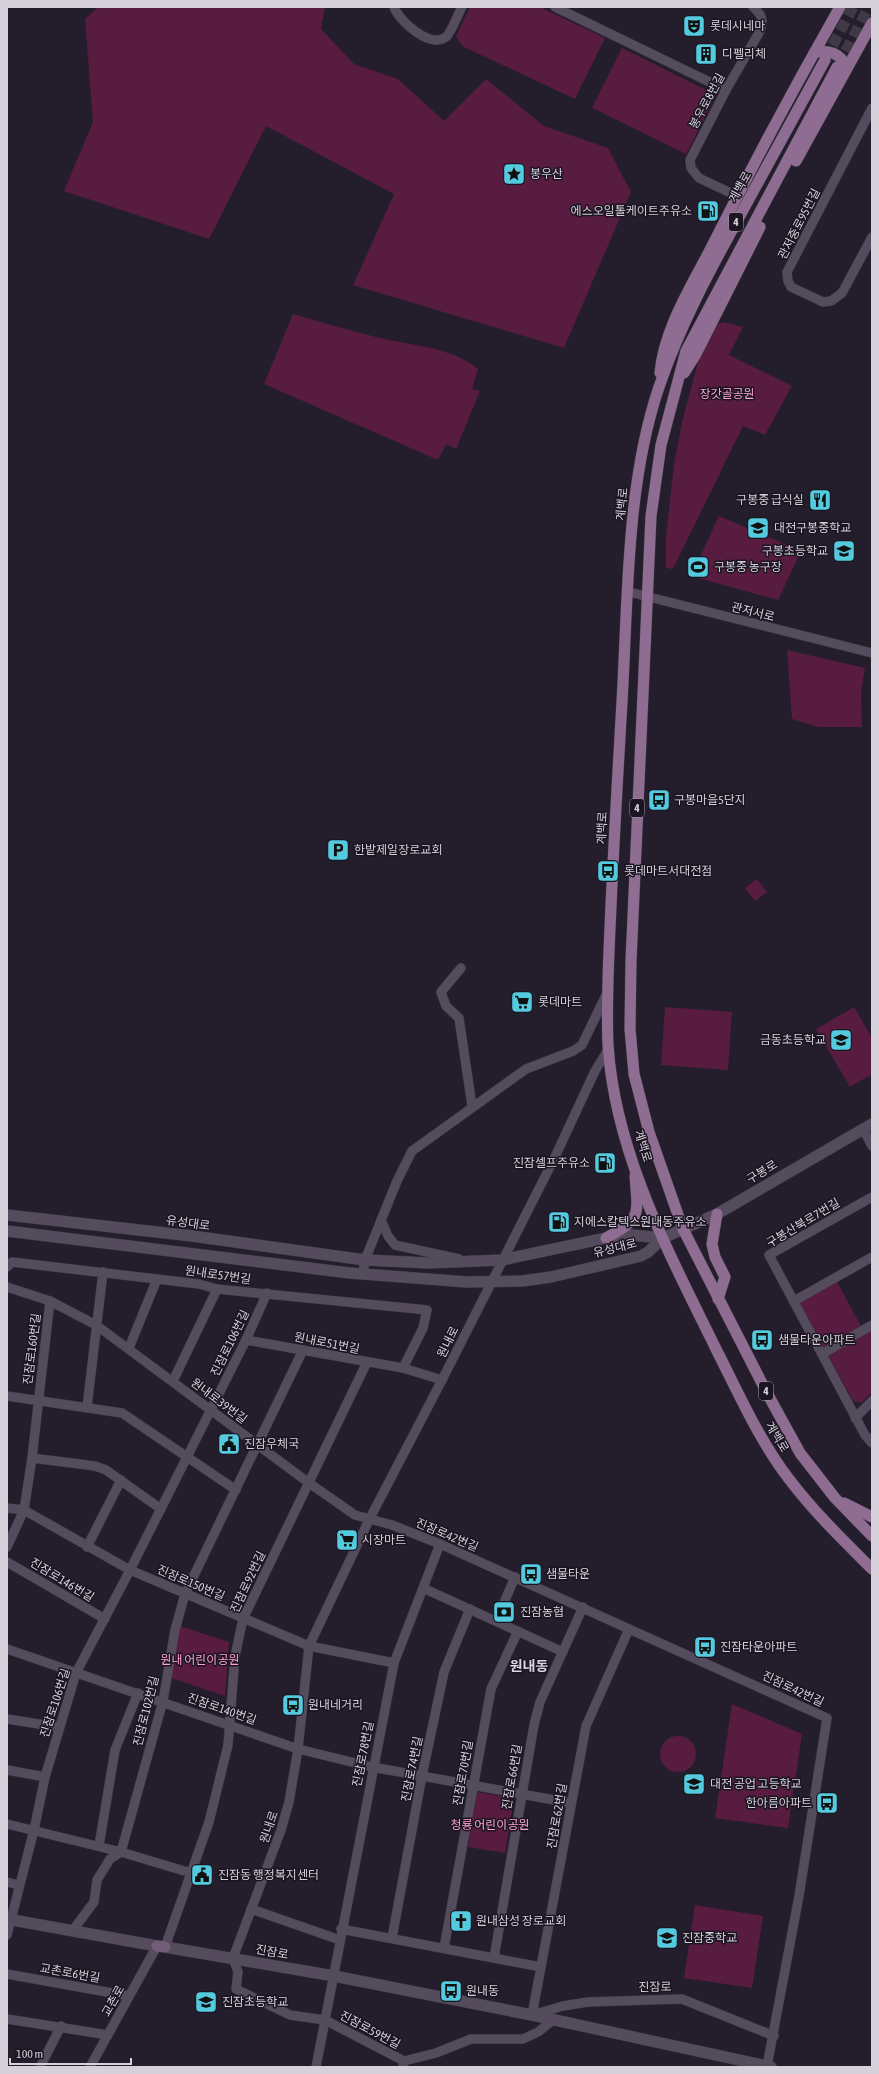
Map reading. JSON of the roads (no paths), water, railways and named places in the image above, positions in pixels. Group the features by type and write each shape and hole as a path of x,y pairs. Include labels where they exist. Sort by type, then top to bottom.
{"main road":[{"path":"658,389 661,362 680,308 737,196 840,7"},
{"name":"계백로","path":"872,23 842,67 696,354 678,382 661,445 651,516 631,953 630,1028 634,1074 649,1132 683,1229 718,1299 800,1453 835,1498 872,1536"},
{"path":"814,54 825,51 837,55 844,61 842,67"},
{"name":"계백로","path":"825,60 717,257 689,313 658,389 642,449 634,510 628,592 607,994 608,1048 620,1116 633,1164 663,1238 761,1436 786,1476 817,1514 872,1569"},
{"path":"606,1238 629,1225 636,1215 637,1204 633,1164"},
{"path":"717,1214 712,1244 715,1257 725,1277 718,1299"},
{"path":"835,1498 872,1517"}],"street":[{"path":"394,7 410,29 433,40 440,40 447,37 462,7"},
{"path":"555,7 726,90"},
{"name":"봉우로8번길","path":"699,178 691,168 690,160 763,22 761,14 753,7"},
{"name":"관저중로95번길","path":"872,108 787,272 791,287 823,302 836,299 842,293 872,237"},
{"name":"계백로","path":"699,178 737,196"},
{"name":"관저서로","path":"628,592 872,653"},
{"path":"461,968 441,992 446,1006 459,1018 472,1106"},
{"path":"363,1274 365,1260 397,1181 412,1151 472,1106 526,1069 573,1051 582,1045 607,994"},
{"name":"원내로","path":"232,1958 281,1830 290,1802 298,1749 309,1646 369,1520 554,1159 595,1071 608,1048"},
{"path":"867,1127 872,1146"},
{"name":"구봉로","path":"663,1238 717,1214 867,1127"},
{"name":"구봉산북로7번길","path":"872,1197 769,1255 865,1435 872,1443"},
{"name":"유성대로","path":"7,1215 192,1236 365,1260 428,1264 502,1260 606,1238 631,1235 663,1238"},
{"path":"381,1220 388,1236 395,1245 476,1262"},
{"name":"유성대로","path":"7,1231 363,1274 490,1282 551,1277 641,1256 648,1252 663,1238"},
{"path":"794,1302 872,1257"},
{"name":"원내로57번길","path":"7,1266 12,1262 199,1284 217,1289 427,1310 423,1328 403,1368"},
{"path":"87,1407 103,1272"},
{"path":"130,1348 157,1279"},
{"name":"원내로39번길","path":"7,1287 50,1301 96,1325 130,1348 210,1410 309,1483 355,1515 369,1520"},
{"name":"원내로39번길","path":"174,1381 217,1289"},
{"name":"진잠로106번길","path":"7,1935 9,1919 34,1830 45,1777 58,1727 76,1673 161,1509 246,1340 267,1294"},
{"name":"진잠로160번길","path":"38,1401 50,1301"},
{"path":"822,1354 872,1325"},
{"name":"원내로51번길","path":"246,1340 403,1368 442,1380"},
{"name":"진잠로102번길","path":"121,1852 163,1701 175,1630 185,1594 303,1350"},
{"name":"진잠로92번길","path":"161,1947 191,1874 209,1822 228,1745 235,1656 243,1619 367,1362"},
{"name":"진잠로160번길","path":"7,1396 122,1413 186,1458"},
{"path":"7,1547 24,1510 32,1458 38,1401"},
{"path":"856,1418 872,1401"},
{"path":"32,1458 95,1466 106,1470 161,1509"},
{"path":"186,1458 236,1490"},
{"path":"87,1547 121,1480"},
{"name":"진잠로150번길","path":"7,1508 24,1510 130,1570 309,1646"},
{"name":"진잠로42번길","path":"369,1520 392,1525 440,1544 827,1718 799,1896 769,2067"},
{"name":"진잠로78번길","path":"325,2020 372,1767 394,1663 440,1544"},
{"name":"진잠로146번길","path":"7,1562 105,1619"},
{"path":"496,1621 515,1577"},
{"path":"423,1588 564,1652"},
{"name":"진잠로66번길","path":"494,1958 534,1725 540,1702 564,1652 582,1608"},
{"name":"진잠로74번길","path":"392,1938 422,1776 444,1672 470,1609"},
{"name":"진잠로62번길","path":"532,2016 586,1726 629,1629"},
{"name":"진잠로70번길","path":"444,1948 490,1689 518,1631"},
{"path":"309,1646 394,1663"},
{"name":"진잠로140번길","path":"7,1649 230,1724 298,1749"},
{"path":"99,1846 115,1750 138,1693"},
{"path":"7,1719 58,1727"},
{"path":"298,1749 372,1767 571,1803"},
{"path":"7,1770 45,1777"},
{"path":"7,1824 99,1846 191,1874"},
{"path":"73,1930 94,1902 97,1880 110,1859 121,1852"},
{"path":"7,1882 19,1885"},
{"path":"251,1908 340,1940"},
{"name":"진잠로","path":"9,1919 161,1947 334,1976 553,2020 769,2067"},
{"path":"341,1930 392,1938 542,1967"},
{"name":"교촌로","path":"90,2067 129,1996 161,1947"},
{"name":"진잠로59번길","path":"232,1958 238,1972 236,1989 290,2015 325,2020 403,2064 471,2039 523,2039 538,2032 553,2020"},
{"name":"교촌로6번길","path":"7,1974 129,1996"},
{"name":"진잠로","path":"532,2016 563,2006 588,2002 682,1999 774,2036"},
{"path":"7,2019 61,2026 108,2035"},
{"name":"진잠로59번길","path":"316,2067 325,2020"},
{"path":"40,2067 61,2026"}],"tunnel":[{"path":"825,60 853,7"},
{"path":"838,66 869,7"}],"place":[{"name":"롯데시네마","path":"694,26"},
{"name":"디펠리체","path":"706,54"},
{"name":"봉우산","path":"514,174"},
{"name":"에스오일톨케이트주유소","path":"708,211"},
{"name":"구봉중 급식실","path":"820,500"},
{"name":"대전구봉중학교","path":"758,528"},
{"name":"구봉초등학교","path":"844,551"},
{"name":"구봉중 농구장","path":"698,567"},
{"name":"구봉마을5단지","path":"659,800"},
{"name":"한밭제일장로교회","path":"338,850"},
{"name":"롯데마트서대전점","path":"608,871"},
{"name":"롯데마트","path":"522,1002"},
{"name":"금동초등학교","path":"841,1040"},
{"name":"진잠셀프주유소","path":"605,1163"},
{"name":"지에스칼텍스원내동주유소","path":"559,1222"},
{"name":"샘물타운아파트","path":"762,1340"},
{"name":"진잠우체국","path":"229,1444"},
{"name":"시장마트","path":"347,1540"},
{"name":"샘물타운","path":"531,1574"},
{"name":"진잠농협","path":"504,1612"},
{"name":"진잠타운아파트","path":"705,1647"},
{"name":"원내네거리","path":"293,1705"},
{"name":"대전 공업 고등학교","path":"694,1784"},
{"name":"한아름아파트","path":"827,1803"},
{"name":"진잠동 행정복지센터","path":"202,1875"},
{"name":"원내삼성 장로교회","path":"461,1921"},
{"name":"진잠중학교","path":"667,1938"},
{"name":"원내동","path":"451,1991"},
{"name":"진잠초등학교","path":"206,2002"}],"district":[{"name":"원내동","path":"529,1666"}],"park label":[{"name":"장갓골공원","path":"727,394"},
{"name":"원내 어린이공원","path":"200,1660"},
{"name":"청룡 어린이공원","path":"490,1825"}]}
